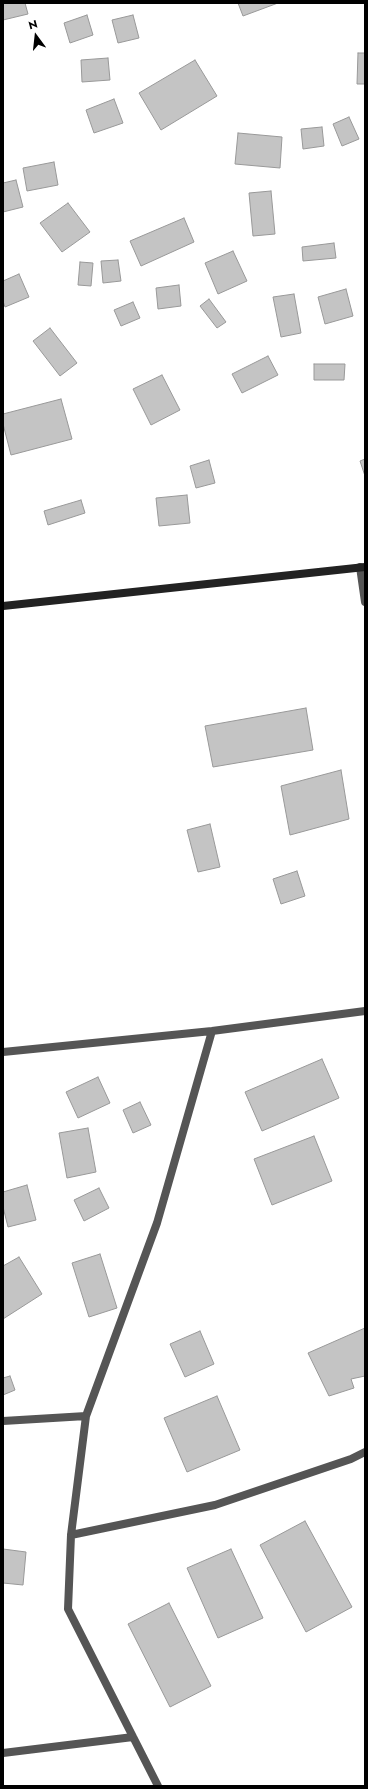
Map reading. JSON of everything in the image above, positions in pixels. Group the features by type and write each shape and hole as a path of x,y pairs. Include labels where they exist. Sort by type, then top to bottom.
{"main road":[{"path":"3,606 362,567"}],"street":[{"path":"362,567 365,602"},
{"path":"3,1052 212,1032 365,1011"},
{"path":"158,1786 68,1609 71,1535 86,1416 158,1223 212,1032"},
{"path":"3,1421 86,1416"},
{"path":"71,1535 215,1505 351,1459 365,1452"},
{"path":"3,1753 133,1738"}],"building":[{"path":"3,3 25,3 28,14 3,20"},
{"path":"238,3 278,3 243,16"},
{"path":"87,15 93,35 70,43 64,23"},
{"path":"133,15 139,38 118,43 112,20"},
{"path":"358,53 365,53 365,84 357,84"},
{"path":"108,58 110,80 82,82 81,60"},
{"path":"195,60 217,96 161,130 139,93"},
{"path":"114,99 123,123 94,133 86,110"},
{"path":"349,117 359,139 342,146 333,124"},
{"path":"322,127 324,146 303,149 301,129"},
{"path":"238,133 282,137 280,168 235,164"},
{"path":"54,162 58,185 27,191 23,168"},
{"path":"16,180 23,207 3,212 3,183"},
{"path":"271,191 275,234 253,236 249,193"},
{"path":"68,203 90,232 62,252 40,223"},
{"path":"184,218 194,242 141,266 130,241"},
{"path":"334,243 336,258 303,261 302,247"},
{"path":"233,251 247,281 218,294 205,263"},
{"path":"118,260 121,281 103,283 101,261"},
{"path":"80,262 93,263 91,286 78,285"},
{"path":"19,274 29,297 5,307 3,301 3,281"},
{"path":"179,285 181,306 158,309 156,288"},
{"path":"346,289 353,316 325,324 318,297"},
{"path":"294,294 301,333 281,337 273,297"},
{"path":"209,299 226,322 217,328 200,306"},
{"path":"133,302 140,318 121,326 114,310"},
{"path":"50,328 77,363 60,376 33,341"},
{"path":"268,356 278,375 242,393 232,374"},
{"path":"314,364 345,364 344,380 314,380"},
{"path":"162,375 180,410 151,425 133,389"},
{"path":"61,399 72,439 11,455 3,424 3,414"},
{"path":"365,459 365,476 360,461"},
{"path":"209,460 215,483 196,488 190,466"},
{"path":"187,495 190,523 159,526 156,498"},
{"path":"81,500 85,513 48,525 44,511"},
{"path":"306,708 313,750 213,767 205,726"},
{"path":"341,770 349,819 290,835 281,786"},
{"path":"210,824 220,867 198,872 187,830"},
{"path":"297,871 305,896 281,904 273,879"},
{"path":"322,1059 339,1098 262,1131 245,1092"},
{"path":"98,1077 110,1103 78,1118 66,1092"},
{"path":"140,1102 151,1125 133,1133 123,1110"},
{"path":"88,1128 96,1172 67,1178 59,1133"},
{"path":"314,1136 332,1181 272,1205 254,1159"},
{"path":"27,1185 36,1220 8,1227 3,1207 3,1192"},
{"path":"99,1188 109,1208 84,1221 74,1200"},
{"path":"100,1254 117,1308 89,1317 72,1263"},
{"path":"19,1257 42,1294 3,1319 3,1266"},
{"path":"365,1328 365,1376 351,1379 354,1388 329,1396 308,1353"},
{"path":"200,1331 214,1364 185,1377 170,1344"},
{"path":"10,1376 15,1390 3,1395 3,1378"},
{"path":"217,1396 240,1450 187,1472 164,1418"},
{"path":"305,1521 352,1607 306,1632 260,1545"},
{"path":"3,1549 26,1552 23,1585 3,1583"},
{"path":"231,1549 263,1618 218,1638 187,1568"},
{"path":"169,1603 211,1686 170,1707 128,1624"}]}
